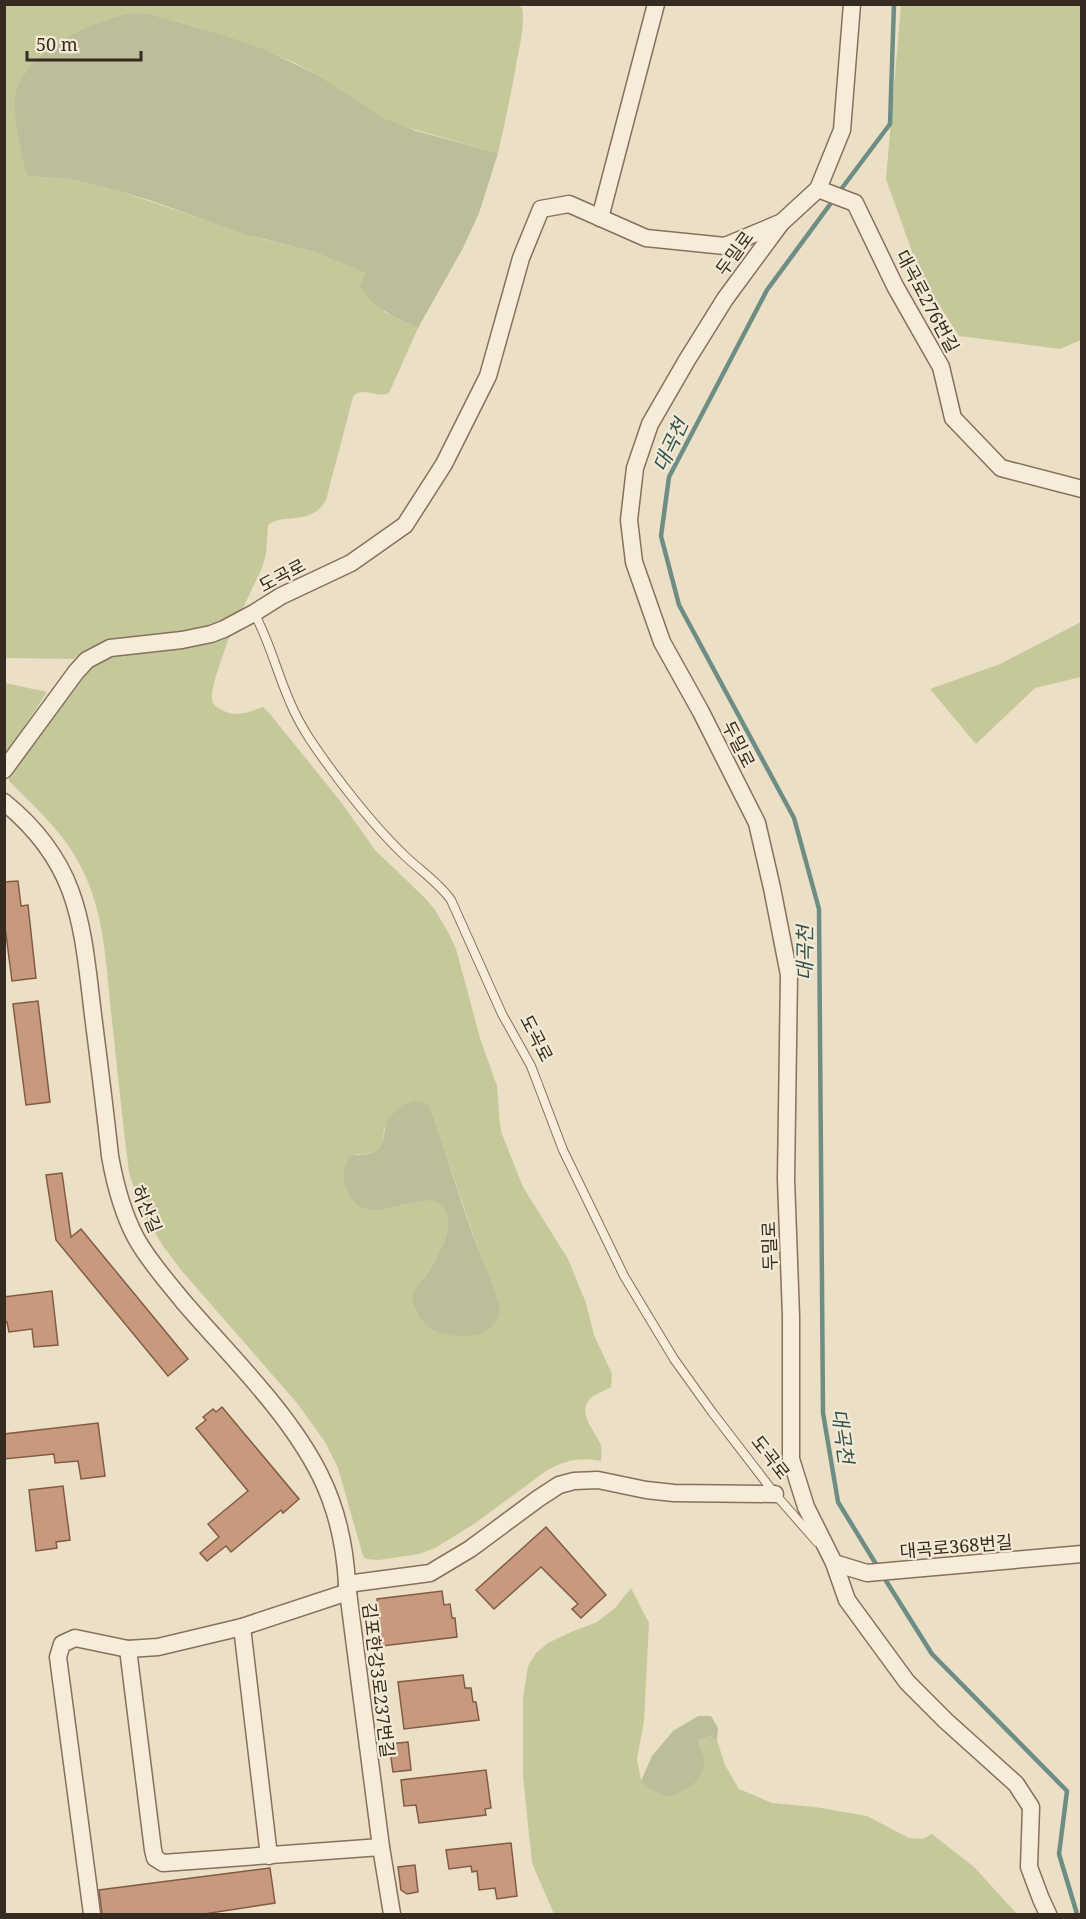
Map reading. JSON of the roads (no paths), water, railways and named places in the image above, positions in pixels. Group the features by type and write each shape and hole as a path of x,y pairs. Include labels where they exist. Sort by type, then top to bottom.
{"street":[{"path":"656,4 600,218 646,238 725,246 781,223"},
{"name":"두밀로","path":"834,1563 806,1508 791,1459 791,1316 786,1179 789,975 772,888 757,823 701,712 662,642 634,562 629,520 635,468 650,424 687,360 720,307 781,223 823,190 842,130 852,4"},
{"name":"대곡로276번길","path":"823,190 855,203 895,286 941,367 953,418 1001,468 1082,489"},
{"name":"도곡로","path":"254,613 281,596 351,562 405,525 444,464 488,376 520,258 542,209 569,204 600,218"},
{"path":"4,770 76,672 87,660 98,653 119,646 198,637 224,628 254,613"},
{"name":"허산길","path":"4,802 36,832 50,849 76,903 84,939 113,1178 127,1220 136,1239 150,1259 276,1410 310,1458 335,1513 346,1557 348,1588"},
{"path":"348,1588 430,1573 470,1549 559,1485 574,1480 598,1480 674,1493 775,1494"},
{"name":"대곡로368번길","path":"834,1563 870,1573 1082,1554"},
{"name":"도곡로","path":"834,1563 847,1600 907,1682 946,1721 1016,1784 1032,1807 1029,1867 1048,1914"},
{"name":"김포한강3로237번길","path":"92,1914 58,1657 59,1650 67,1640 75,1638 128,1649 158,1647 242,1627 348,1588 381,1847 392,1914"},
{"path":"242,1627 269,1856"},
{"path":"128,1649 155,1858 164,1863 381,1847"}],"lane":[{"name":"도곡로","path":"254,613 271,648 291,704 313,743 371,820 452,900 502,1014 531,1066 562,1150 624,1276 674,1359 775,1494 834,1563"}],"waterway":[{"name":"대곡천","path":"839,192 890,124 894,4"},
{"name":"대곡천","path":"834,199 767,290 669,477 661,536 679,605 794,818 819,909 823,1413 838,1502 879,1569"},
{"name":"대곡천","path":"883,1576 932,1654 1067,1791 1059,1854 1077,1914"}]}
